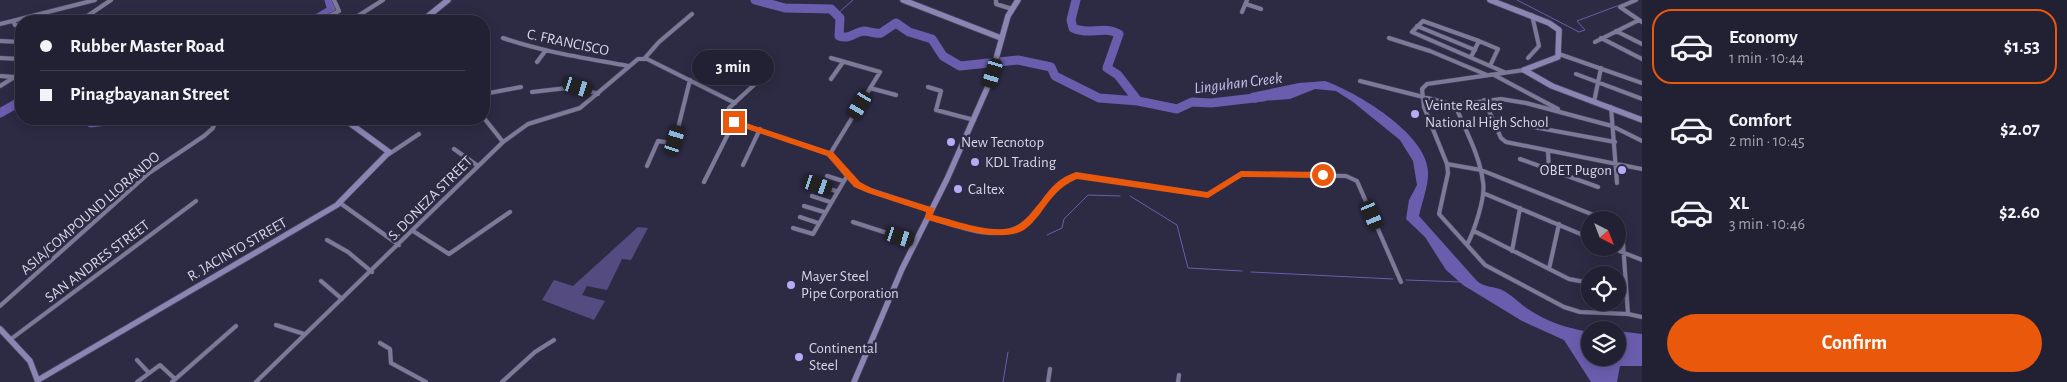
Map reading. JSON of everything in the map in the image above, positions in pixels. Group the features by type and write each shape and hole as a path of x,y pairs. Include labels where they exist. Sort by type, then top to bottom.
{"street":[{"path":"36,15 95,0"},
{"path":"90,15 111,0"},
{"path":"331,15 339,11 334,0"},
{"path":"359,15 383,0"},
{"path":"429,15 448,0"},
{"path":"903,0 1001,38"},
{"path":"996,0 996,4 1012,8"},
{"path":"854,382 916,242 990,84 1001,38 1012,8 1018,0"},
{"path":"1420,95 1427,84 1524,70 1552,61 1559,54 1558,28 1532,15 1490,0"},
{"path":"1636,0 1620,7 1641,21"},
{"path":"1242,12 1246,2 1261,10"},
{"path":"692,14 659,42 644,59 735,103"},
{"path":"1528,58 1539,46 1532,15"},
{"path":"0,24 13,21 15,24"},
{"path":"1490,66 1498,49 1423,21 1412,32 1506,73"},
{"path":"1595,42 1616,30 1641,21"},
{"path":"1417,26 1475,50"},
{"path":"1616,30 1642,44"},
{"name":"C. FRANCISCO","path":"503,38 534,49 628,66"},
{"path":"1389,38 1430,51 1487,75"},
{"path":"1601,38 1642,59"},
{"path":"0,41 15,42"},
{"path":"1471,57 1479,41"},
{"path":"537,62 546,50"},
{"path":"1559,54 1642,83"},
{"path":"830,154 880,72 831,58"},
{"path":"1,59 15,60"},
{"name":"S. DONEZA STREET","path":"256,382 304,334 372,272 504,142 528,124 576,110 598,94 628,66 638,59 644,59"},
{"path":"831,80 843,62"},
{"path":"709,65 755,84 735,103 725,118 830,154 847,176 857,184 870,191 931,210"},
{"path":"1594,102 1601,68"},
{"path":"1524,70 1560,89 1642,120"},
{"path":"1494,74 1562,111"},
{"path":"1576,74 1642,99"},
{"path":"0,76 15,77"},
{"path":"0,86 15,77"},
{"path":"647,166 658,141 670,143 675,140 690,80"},
{"path":"1360,81 1454,105 1501,99 1562,111 1612,126 1642,140"},
{"path":"490,93 521,87"},
{"path":"532,92 576,87 598,94"},
{"path":"928,87 942,91 936,110 974,120"},
{"path":"870,88 896,95"},
{"path":"1420,95 1447,164 1448,173 1439,214 1485,265 1572,310 1628,314 1642,317"},
{"path":"1484,100 1501,138 1506,142 1548,152 1642,169"},
{"path":"1454,105 1481,170 1483,193 1474,231 1467,245"},
{"path":"1611,107 1617,183"},
{"path":"1494,120 1615,142"},
{"path":"704,182 734,122"},
{"name":"ASIA/COMPOUND LLORANDO","path":"0,306 149,173 204,136 213,125"},
{"path":"353,125 388,150 389,154 419,134"},
{"path":"490,125 504,142"},
{"path":"743,165 760,129"},
{"path":"454,149 478,166"},
{"path":"1548,152 1549,169"},
{"name":"R. JACINTO STREET","path":"38,381 340,203 389,154"},
{"path":"1520,160 1598,187"},
{"path":"1447,164 1481,170 1584,211"},
{"path":"928,217 995,233 1019,229 1032,217 1056,187 1063,181 1076,176 1208,195 1241,174 1346,176 1357,181 1401,282"},
{"path":"827,176 843,182"},
{"path":"793,228 812,234 836,191 847,176"},
{"path":"818,185 836,191"},
{"path":"1483,193 1581,234"},
{"path":"812,196 830,202"},
{"name":"SAN ANDRES STREET","path":"11,339 196,200"},
{"path":"340,203 399,245"},
{"path":"804,206 824,212"},
{"path":"1512,251 1520,208"},
{"path":"413,231 449,254 510,212"},
{"path":"800,217 818,223"},
{"path":"853,222 916,242"},
{"path":"1549,269 1559,224"},
{"path":"1474,231 1568,279 1581,281"},
{"path":"327,240 348,252 372,272"},
{"path":"1626,254 1642,260"},
{"path":"321,280 342,299"},
{"path":"1626,286 1628,314"},
{"path":"276,325 304,334"},
{"path":"137,382 161,366 173,381 236,326"},
{"path":"0,329 30,361 38,381"},
{"path":"502,382 535,352 554,340"},
{"path":"380,343 390,349 391,363 426,382"},
{"path":"137,360 148,373"},
{"path":"1048,382 1050,369"},
{"path":"1178,382 1179,375"}],"shaded area":[{"path":"1325,81 1338,86 1371,104 1403,129 1415,142 1424,157 1428,171 1419,216 1477,281 1483,285 1502,290 1535,314 1550,321 1581,330 1581,366 1620,366 1617,382 1591,382 1564,340 1522,321 1463,285 1446,270 1425,237 1406,219 1409,200 1417,185 1413,161 1400,140 1353,102 1336,91 1315,89 1290,99 1255,103 1249,96 1251,93 1299,83"},
{"path":"638,227 648,228 631,260 622,259 607,290 587,286 582,295 605,301 594,320 542,300 554,280 573,286"},
{"path":"1626,332 1642,334 1642,366 1626,366"}],"waterway":[{"path":"323,15 332,10 329,0"},
{"name":"Linguhan Creek","path":"755,0 785,8 831,9 840,18 839,36 843,37 864,31 881,33 896,23 909,32 932,39 943,56 960,66 1018,60 1051,67 1055,76 1099,98 1138,101"},
{"path":"837,14 853,0"},
{"path":"1076,0 1071,20 1073,28 1084,31 1108,30 1119,34 1107,68 1118,75 1138,101"},
{"path":"1517,0 1579,32 1585,30 1577,21 1625,3"},
{"name":"Linguhan Creek","path":"1138,101 1177,109 1192,102 1211,103 1263,97"},
{"path":"0,113 15,104"},
{"path":"1047,235 1062,228 1064,219 1088,195 1120,196"},
{"path":"1130,196 1177,225 1188,268 1242,271"},
{"path":"1251,272 1393,279"},
{"path":"1406,280 1461,282"},
{"path":"1003,382 1008,352"}],"place":[{"name":"Veinte Reales National High School","path":"1415,114"},
{"name":"New Tecnotop","path":"951,142"},
{"name":"KDL Trading","path":"975,162"},
{"name":"OBET Pugon","path":"1622,170"},
{"name":"Caltex","path":"958,189"},
{"name":"Mayer Steel Pipe Corporation","path":"791,285"},
{"name":"Continental Steel","path":"799,357"}],"route":[{"path":"734,122 760,129 830,154 847,176 861,187 931,210 928,217 995,233 1019,229 1032,217 1056,187 1063,181 1076,176 1208,195 1241,174 1323,175"}]}
